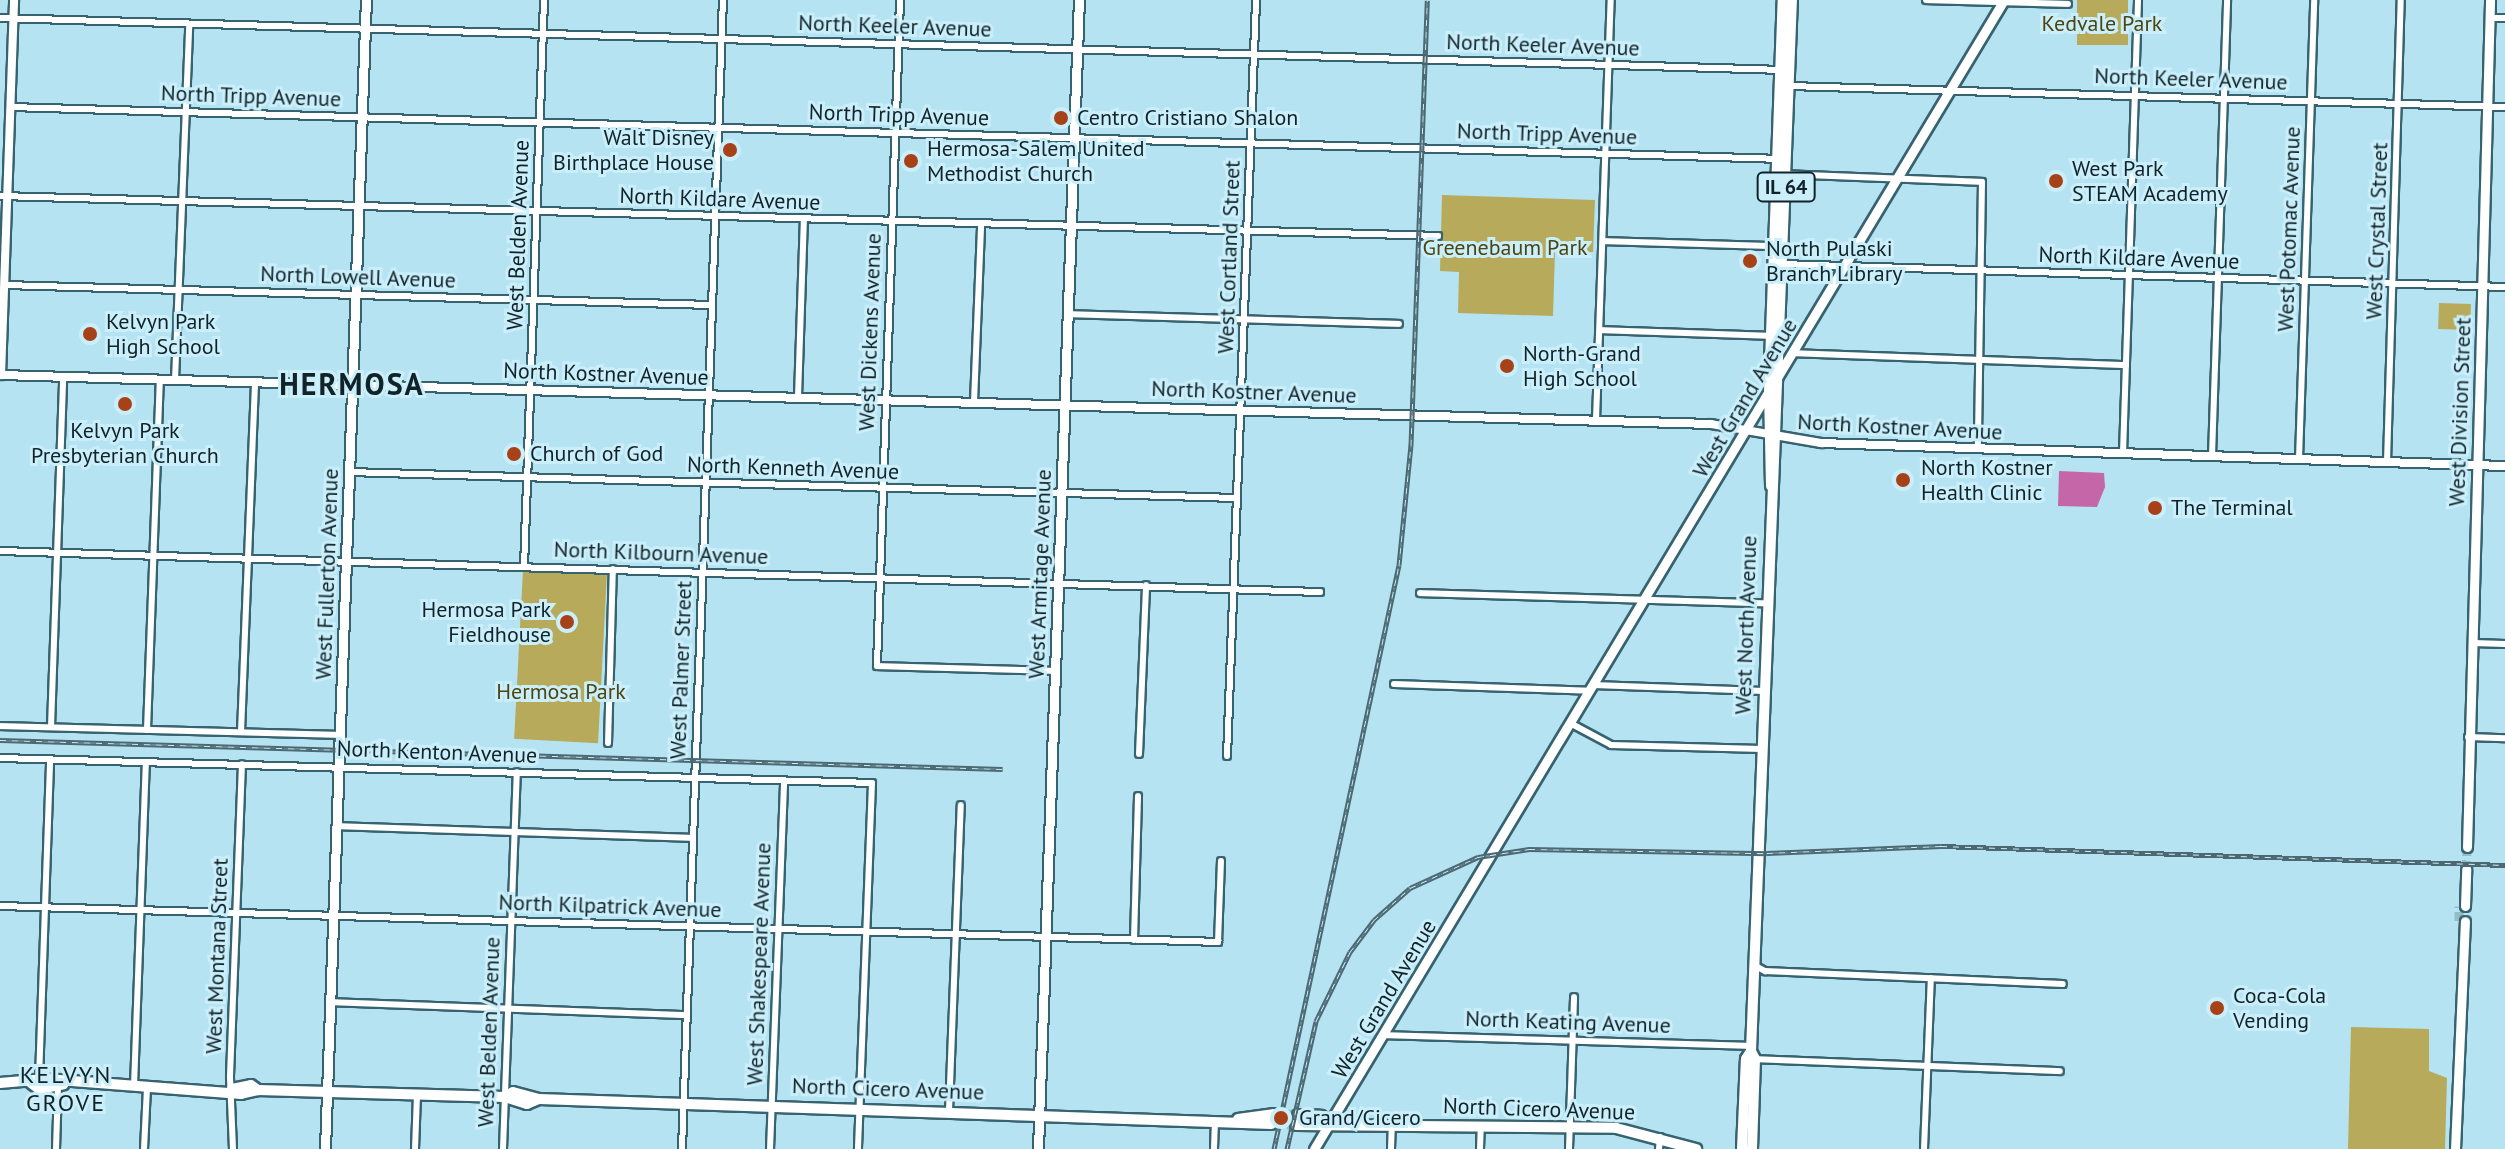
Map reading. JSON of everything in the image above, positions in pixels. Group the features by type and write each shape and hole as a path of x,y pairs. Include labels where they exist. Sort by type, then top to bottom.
{"main road":[{"name":"West Fullerton Avenue","path":"325,1149 366,0"},
{"name":"West Armitage Avenue","path":"1038,1149 1079,0"},
{"name":"West North Avenue","path":"1783,0 1785,70"},
{"name":"West North Avenue","path":"1752,1149 1754,965 1771,486 1769,392 1775,336 1784,86 1792,0"},
{"name":"West Division Street","path":"2464,846 2490,0"},
{"name":"West Grand Avenue","path":"1314,1149 2003,1"},
{"name":"West North Avenue","path":"1772,437 1779,374 1775,336"},
{"path":"2462,906 2463,869"},
{"path":"2455,1149 2462,921"},
{"name":"West North Avenue","path":"1742,1149 1746,1059 1753,1052"},
{"name":"North Cicero Avenue","path":"0,1083 35,1081 39,1089 60,1084 232,1089 251,1085 258,1090 417,1095 505,1097 513,1092 539,1099 1272,1119"},
{"name":"North Cicero Avenue","path":"1297,1120 1321,1116 1330,1122 1570,1127 1660,1137 1696,1149"}],"street":[{"path":"0,375 4,196 14,0"},
{"name":"West Belden Avenue","path":"524,567 544,0"},
{"name":"West Palmer Street","path":"682,1149 723,0"},
{"name":"West Dickens Avenue","path":"900,0 877,666 1055,671"},
{"name":"West Cortland Street","path":"1227,756 1256,0"},
{"path":"1596,420 1611,0"},
{"path":"1926,0 2068,4"},
{"path":"2123,453 2138,0"},
{"path":"2212,456 2227,0"},
{"name":"West Potomac Avenue","path":"2299,459 2314,0"},
{"name":"West Crystal Street","path":"2387,462 2401,0"},
{"name":"North Keeler Avenue","path":"0,18 1785,70"},
{"path":"2490,18 2505,18"},
{"path":"175,380 189,24"},
{"name":"North Keeler Avenue","path":"1784,86 2505,107"},
{"name":"North Tripp Avenue","path":"10,107 1782,159"},
{"path":"1781,174 1982,182 1982,360 1978,448"},
{"name":"North Kildare Avenue","path":"4,196 1438,236"},
{"path":"798,397 804,220"},
{"path":"974,402 981,225"},
{"path":"1603,241 1778,246"},
{"name":"North Kildare Avenue","path":"1778,264 2505,287"},
{"name":"North Lowell Avenue","path":"4,285 712,305"},
{"path":"1067,314 1399,324"},
{"path":"1600,330 1775,336"},
{"path":"1792,353 2126,365"},
{"name":"North Kostner Avenue","path":"0,375 1711,424 1772,437 1978,448 2505,466"},
{"path":"51,727 63,377"},
{"path":"147,730 160,379"},
{"path":"241,732 255,382"},
{"name":"North Kenneth Avenue","path":"349,472 1237,498"},
{"name":"North Kilbourn Avenue","path":"0,551 1320,592"},
{"path":"608,743 613,569"},
{"path":"1139,754 1146,585"},
{"path":"1420,593 1767,603"},
{"path":"2471,643 2505,644"},
{"path":"1394,684 1764,691"},
{"path":"1570,723 1611,745 1762,749"},
{"name":"North Kenton Avenue","path":"0,726 340,735"},
{"path":"2468,737 2505,738"},
{"name":"North Kenton Avenue","path":"0,758 872,783 866,933"},
{"path":"35,1081 50,759"},
{"path":"134,1087 146,762"},
{"name":"West Montana Street","path":"233,1149 236,912 242,764"},
{"name":"West Belden Avenue","path":"503,1149 517,772"},
{"name":"West Shakespeare Avenue","path":"770,1149 784,781"},
{"path":"1134,940 1138,796"},
{"path":"949,1111 961,805"},
{"path":"336,826 693,838"},
{"name":"North Kilpatrick Avenue","path":"0,906 1218,942 1221,861"},
{"path":"858,1149 866,933"},
{"path":"1754,965 1766,971 2063,984"},
{"path":"1924,1149 1931,978"},
{"path":"1569,1149 1574,997"},
{"path":"330,1002 686,1015"},
{"name":"North Keating Avenue","path":"1383,1035 1573,1040 1927,1066 2060,1071"},
{"path":"56,1149 60,1084"},
{"path":"144,1149 147,1087"},
{"path":"415,1149 417,1095"},
{"path":"1214,1149 1215,1119"},
{"path":"1391,1149 1392,1123"},
{"path":"1480,1149 1481,1125"},
{"path":"1659,1149 1660,1137"}],"green space":[{"name":"Kedvale Park","path":"2077,0 2128,0 2128,45 2077,45"},
{"name":"Greenebaum Park","path":"1442,195 1595,200 1593,252 1555,251 1553,316 1458,313 1459,272 1440,271"},
{"path":"2439,303 2471,304 2470,330 2438,329"},
{"name":"Hermosa Park","path":"523,570 607,574 598,743 514,739"},
{"path":"2351,1027 2429,1029 2429,1071 2447,1078 2445,1149 2348,1149"}],"shaded area":[{"path":"2059,471 2104,473 2105,487 2097,507 2058,506"}],"tunnel":[{"path":"2466,869 2467,847"},
{"path":"2459,906 2459,921"},
{"path":"1273,1114 1298,1115"},
{"path":"1272,1124 1296,1125"}],"railway":[{"path":"1274,1149 1399,565 1411,445 1427,0"},
{"path":"0,740 1003,769"},
{"path":"1287,1149 1316,1021 1350,952 1374,920 1410,888 1478,857 1529,849 1767,853 1941,846 2505,865"}],"place":[{"name":"Centro Cristiano Shalon","path":"1061,118"},
{"name":"Walt Disney Birthplace House","path":"730,150"},
{"name":"Hermosa-Salem United Methodist Church","path":"911,161"},
{"name":"West Park STEAM Academy","path":"2056,181"},
{"name":"North Pulaski Branch Library","path":"1750,261"},
{"name":"Kelvyn Park High School","path":"90,334"},
{"name":"North-Grand High School","path":"1507,366"},
{"name":"Kelvyn Park Presbyterian Church","path":"125,404"},
{"name":"Church of God","path":"514,454"},
{"name":"North Kostner Health Clinic","path":"1903,480"},
{"name":"The Terminal","path":"2155,508"},
{"name":"Hermosa Park Fieldhouse","path":"567,622"},
{"name":"Coca-Cola Vending","path":"2217,1008"},
{"name":"Grand/Cicero","path":"1281,1118"}],"district":[{"name":"HERMOSA","path":"352,384"},
{"name":"KELVYN GROVE","path":"66,1089"}]}
